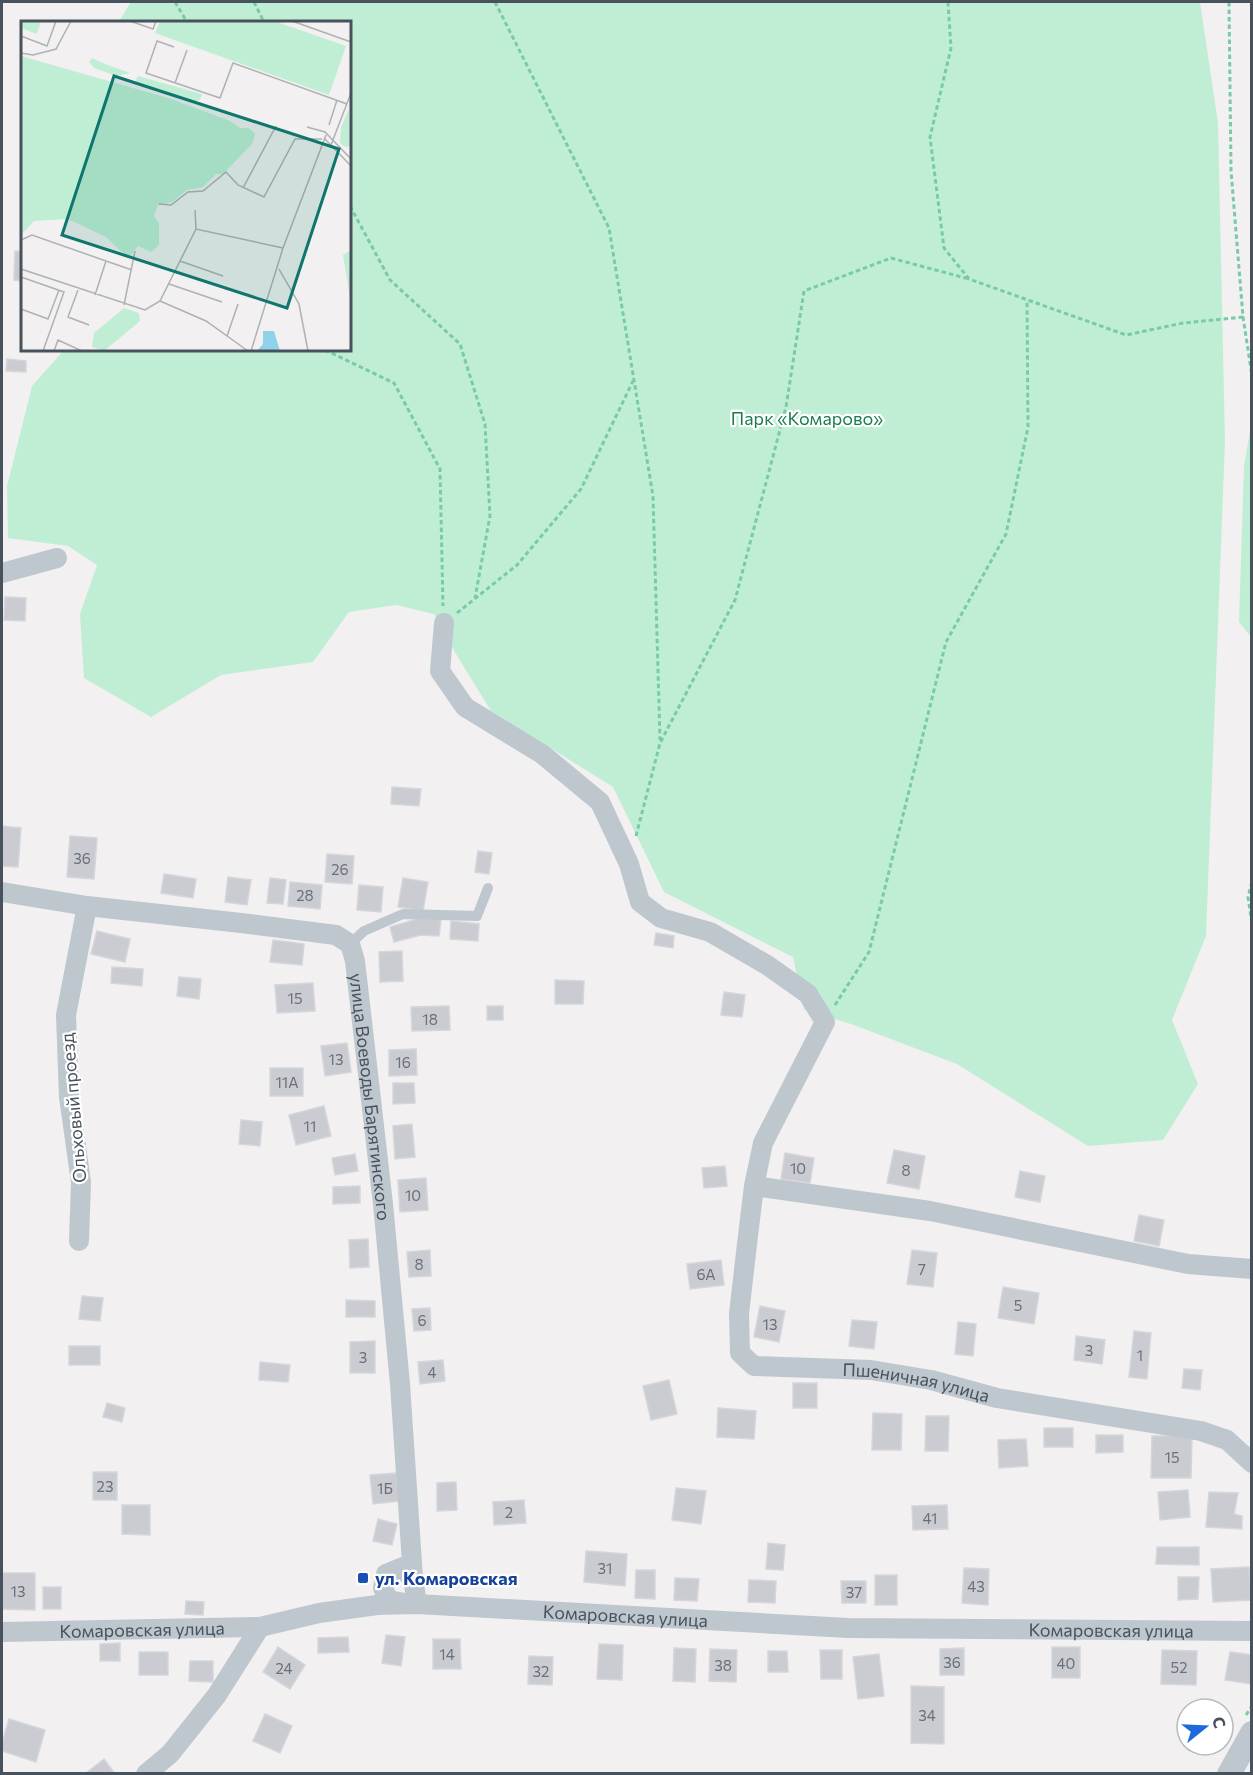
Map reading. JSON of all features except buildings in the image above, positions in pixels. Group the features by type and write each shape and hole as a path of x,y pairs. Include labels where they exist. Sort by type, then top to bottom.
{"street":[{"path":"2,573 57,558"},
{"path":"444,623 440,671 465,707 542,754 600,802 629,864 640,902 662,918 710,932 767,965 808,994 820,1030"},
{"path":"2,892 87,906 336,935 350,944"},
{"name":"Ольховый проезд","path":"79,1241 81,1182 69,1096 66,1015 87,906"},
{"name":"улица Воеводы Барятинского","path":"350,944 355,961 384,1216 400,1384 414,1582 413,1604"},
{"name":"Пшеничная улица","path":"820,1030 763,1143 754,1186 739,1314 740,1353 754,1366 872,1370 931,1380 997,1398 1201,1431 1227,1440 1251,1463"},
{"path":"754,1186 930,1211 1188,1264 1251,1269"},
{"path":"413,1604 388,1600 383,1588 386,1574 403,1567 414,1582"},
{"name":"Комаровская улица","path":"2,1632 260,1627 319,1613 377,1605 413,1604 848,1628 1251,1631"},
{"path":"146,1773 170,1754 210,1703 260,1627"},
{"path":"1230,1773 1251,1733"}],"lane":[{"path":"350,944 364,931 403,914 477,916 488,888"}],"path":[{"path":"175,2 186,21"},
{"path":"254,2 264,21"},
{"path":"495,2 609,228 653,496 660,743"},
{"path":"948,2 951,48 930,137 944,248 969,279"},
{"path":"1229,2 1231,171 1243,317 1251,375"},
{"path":"351,208 390,280 460,344 485,424 490,516 475,598"},
{"path":"629,864 660,743 735,600 786,407 804,291 891,258 969,279 1126,335 1183,323 1243,317"},
{"path":"820,1030 869,952 946,642 1006,534 1028,427 1027,300"},
{"path":"327,351 394,383 440,469 444,623"},
{"path":"444,623 517,565 581,489 633,379"},
{"path":"1251,882 1248,897 1251,924"}],"green space":[{"name":"Парк «Комарово»","path":"1200,2 1218,123 1225,441 1206,936 1172,1020 1198,1084 1163,1140 1088,1146 957,1064 851,1024 804,1010 793,957 664,892 613,787 491,711 434,614 396,605 349,612 313,662 221,675 151,717 84,678 80,614 97,565 68,546 8,538 7,486 32,386 63,351 351,351 351,21 120,21 130,3"},
{"path":"1251,426 1252,637 1239,622 1244,466"}],"place":[{"name":"ул. Комаровская","path":"363,1578"}]}
